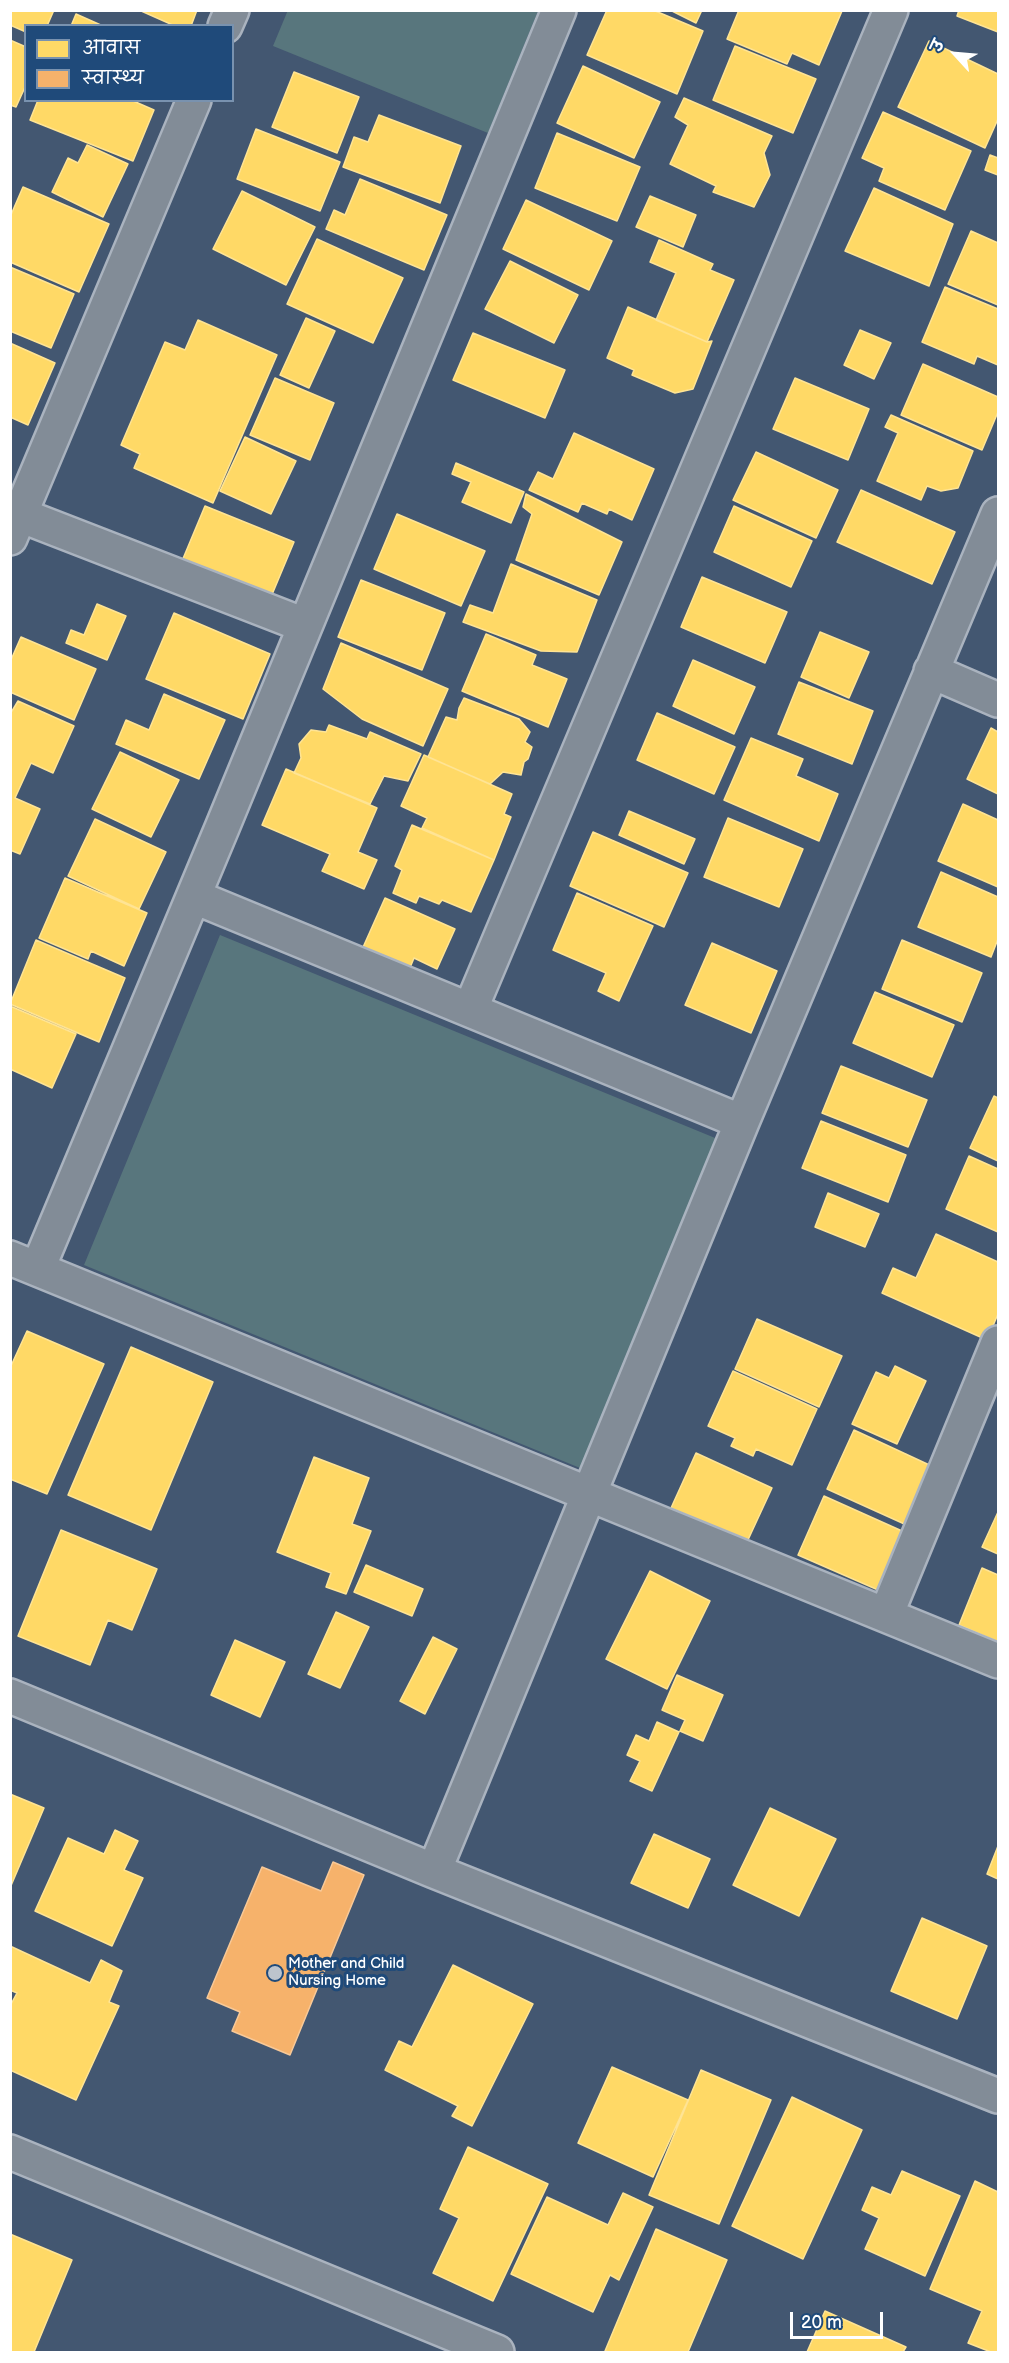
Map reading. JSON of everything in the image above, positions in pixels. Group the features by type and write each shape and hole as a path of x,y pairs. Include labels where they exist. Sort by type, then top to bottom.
{"street":[{"path":"226,24 232,10"},
{"path":"559,10 304,625 195,897 24,1263 999,1661"},
{"path":"470,1010 891,10"},
{"path":"193,102 14,521 304,625"},
{"path":"434,1870 742,1122 999,514"},
{"path":"931,671 999,699"},
{"path":"195,897 742,1122"},
{"path":"886,1615 999,1343"},
{"path":"10,1696 434,1870 999,2096"},
{"path":"10,2152 497,2352"}],"green space":[{"path":"288,10 538,11 488,133 273,46"},
{"path":"220,935 720,1140 585,1470 84,1265"}],"building: आवास":[{"path":"10,10 54,10 48,24 24,24 24,31 10,25"},
{"path":"139,10 197,10 192,24 170,24"},
{"path":"607,10 653,10 703,31 677,94 587,55"},
{"path":"670,10 702,10 696,23"},
{"path":"739,10 842,11 819,65 792,53 787,64 727,39"},
{"path":"959,10 998,10 998,32 957,16"},
{"path":"76,14 98,24 72,24"},
{"path":"10,40 24,46 24,89 16,107 10,105"},
{"path":"929,41 998,74 998,119 985,148 898,107"},
{"path":"735,46 816,79 793,133 713,100"},
{"path":"583,66 660,102 634,158 557,123"},
{"path":"294,72 359,97 337,153 272,127"},
{"path":"684,98 772,136 764,153 770,175 754,207 713,192 716,186 670,164 688,125 675,117"},
{"path":"37,102 136,102 154,110 133,161 30,120"},
{"path":"883,112 971,151 945,210 879,181 884,168 862,158"},
{"path":"379,115 461,146 440,203 343,167 354,137 368,142"},
{"path":"256,129 340,162 320,211 237,179"},
{"path":"557,133 640,167 617,221 535,188"},
{"path":"87,145 128,164 103,217 52,192 68,158 78,163"},
{"path":"990,155 998,158 998,175 985,170"},
{"path":"360,179 447,215 424,270 326,229 334,210 345,215"},
{"path":"23,187 109,224 79,292 10,262 10,217"},
{"path":"874,188 953,224 929,286 845,251"},
{"path":"242,191 315,227 286,285 213,249"},
{"path":"650,196 696,215 683,247 636,227"},
{"path":"526,200 612,241 589,290 503,249"},
{"path":"971,231 998,243 998,305 948,284"},
{"path":"317,239 403,278 373,343 287,304"},
{"path":"659,240 713,264 710,270 734,280 707,342 656,320 676,273 650,262"},
{"path":"510,261 578,295 554,343 485,309"},
{"path":"10,267 74,294 51,348 10,331"},
{"path":"945,287 998,309 998,365 977,356 974,364 922,342"},
{"path":"628,307 707,342 712,341 693,389 675,393 632,375 634,370 607,358"},
{"path":"306,318 335,331 309,388 280,375"},
{"path":"198,320 277,355 213,503 134,468 140,454 121,445 165,342 185,350"},
{"path":"860,330 891,343 874,379 844,365"},
{"path":"473,333 565,370 545,418 453,380"},
{"path":"10,343 55,363 28,425 10,417"},
{"path":"923,364 998,397 998,412 982,450 901,415"},
{"path":"275,378 334,403 310,460 250,435"},
{"path":"795,378 869,409 848,460 773,429"},
{"path":"891,415 973,451 958,488 941,491 927,486 921,500 877,481 898,433 885,427"},
{"path":"574,433 654,469 632,520 609,509 607,514 582,503 578,512 529,490 538,472 553,479"},
{"path":"245,437 296,461 271,514 220,491"},
{"path":"756,452 838,490 816,538 733,500"},
{"path":"456,463 524,492 511,523 462,502 471,482 452,474"},
{"path":"861,490 955,532 932,584 837,542"},
{"path":"526,494 622,542 599,595 516,560 532,514 523,507"},
{"path":"205,506 294,542 271,597 182,561"},
{"path":"734,506 812,541 791,587 714,552"},
{"path":"397,514 485,551 461,606 374,569"},
{"path":"511,564 597,600 577,652 541,651 463,622 470,605 493,613"},
{"path":"702,577 787,612 765,663 681,627"},
{"path":"361,580 445,613 422,670 338,637"},
{"path":"97,604 126,616 107,660 66,643 71,630 84,635"},
{"path":"174,613 270,654 243,719 146,679"},
{"path":"820,632 869,652 849,698 801,677"},
{"path":"486,634 536,655 532,665 567,679 548,727 462,691"},
{"path":"21,637 96,669 74,720 10,692 10,662"},
{"path":"341,643 448,689 423,746 362,719 323,689"},
{"path":"693,660 755,687 734,734 673,706"},
{"path":"799,682 873,711 852,764 778,734"},
{"path":"164,694 225,720 199,779 116,744 126,720 149,730"},
{"path":"464,698 519,719 530,732 525,742 532,747 528,759 524,762 521,775 503,772 490,784 428,757 446,717 457,720"},
{"path":"18,701 74,726 53,773 31,763 15,798 40,809 20,854 10,850 10,710 12,711"},
{"path":"657,713 735,747 714,794 637,760"},
{"path":"329,725 367,739 370,732 421,754 408,781 384,776 370,804 294,773 301,758 299,744 311,730 326,732"},
{"path":"991,728 998,732 998,794 967,779"},
{"path":"751,738 803,759 796,776 838,794 819,841 724,800"},
{"path":"120,752 179,780 151,837 92,809"},
{"path":"424,755 512,794 504,814 511,817 494,860 422,828 427,818 401,806"},
{"path":"286,769 377,808 358,852 377,860 364,889 322,871 330,854 262,825"},
{"path":"963,804 998,820 998,887 938,861"},
{"path":"629,811 695,839 684,864 619,835"},
{"path":"728,818 803,849 779,907 704,877"},
{"path":"95,819 166,852 139,909 68,876"},
{"path":"412,825 494,860 471,912 442,900 439,904 419,896 416,903 393,893 402,870 395,866"},
{"path":"593,832 688,873 664,927 570,886"},
{"path":"941,872 998,897 998,939 991,957 918,927"},
{"path":"65,878 147,913 124,966 91,951 88,959 39,938"},
{"path":"577,893 653,926 619,1001 598,991 606,973 553,950"},
{"path":"385,898 455,929 437,969 414,958 407,975 360,954"},
{"path":"36,940 125,978 99,1042 10,1004"},
{"path":"902,940 982,973 962,1022 882,989"},
{"path":"712,943 777,971 751,1033 685,1005"},
{"path":"875,992 954,1025 932,1077 853,1043"},
{"path":"10,1006 76,1034 52,1088 10,1069"},
{"path":"841,1066 927,1100 908,1147 822,1113"},
{"path":"994,1096 998,1098 998,1161 970,1148"},
{"path":"821,1121 906,1155 888,1202 802,1168"},
{"path":"969,1156 998,1169 998,1232 946,1209"},
{"path":"828,1193 879,1214 865,1247 815,1227"},
{"path":"936,1234 998,1262 998,1314 987,1340 882,1293 893,1268 916,1278"},
{"path":"757,1319 842,1356 819,1407 735,1369"},
{"path":"27,1331 104,1364 47,1494 10,1479 10,1368"},
{"path":"131,1347 213,1382 151,1530 68,1495"},
{"path":"895,1366 926,1381 897,1444 852,1424 876,1372 889,1378"},
{"path":"733,1371 817,1409 792,1465 756,1449 753,1456 731,1446 735,1438 708,1426"},
{"path":"854,1430 938,1469 911,1527 827,1489"},
{"path":"696,1453 772,1488 747,1542 671,1508"},
{"path":"314,1457 369,1478 352,1524 371,1531 346,1594 326,1587 331,1573 277,1552"},
{"path":"824,1496 911,1535 885,1593 798,1555"},
{"path":"998,1512 998,1554 982,1547"},
{"path":"61,1530 157,1569 132,1630 108,1620 90,1665 18,1636"},
{"path":"366,1565 423,1589 412,1616 354,1592"},
{"path":"982,1568 998,1575 998,1642 959,1625"},
{"path":"650,1571 710,1601 667,1689 606,1659"},
{"path":"336,1612 369,1627 340,1688 308,1674"},
{"path":"433,1637 457,1649 425,1714 400,1701"},
{"path":"235,1640 285,1662 260,1717 211,1695"},
{"path":"677,1675 723,1695 703,1741 680,1731 685,1720 662,1710"},
{"path":"657,1722 679,1732 652,1791 630,1781 640,1761 627,1755 636,1735 649,1741"},
{"path":"10,1794 44,1808 10,1888"},
{"path":"770,1808 836,1839 799,1916 733,1885"},
{"path":"115,1830 138,1841 124,1870 143,1878 112,1946 35,1911 68,1838 104,1854"},
{"path":"654,1834 710,1859 688,1908 631,1883"},
{"path":"998,1846 998,1879 987,1874"},
{"path":"922,1918 987,1946 957,2019 891,1991"},
{"path":"10,1946 90,1983 101,1960 122,1971 109,2002 119,2006 76,2100 10,2070 10,2006 17,1993 10,1990"},
{"path":"453,1965 533,2004 472,2126 452,2116 458,2106 385,2070 399,2041 412,2047"},
{"path":"612,2067 688,2100 653,2177 578,2143"},
{"path":"701,2070 771,2100 719,2224 649,2195"},
{"path":"792,2097 862,2130 803,2259 732,2226"},
{"path":"468,2147 548,2184 493,2301 433,2273 459,2218 440,2209"},
{"path":"902,2171 960,2196 925,2276 865,2249 879,2218 862,2210 872,2187 891,2195"},
{"path":"975,2181 998,2192 998,2352 991,2352 968,2343 982,2311 930,2289"},
{"path":"623,2193 653,2207 619,2280 610,2275 593,2312 511,2274 547,2197 608,2225"},
{"path":"656,2229 727,2260 688,2352 605,2351"},
{"path":"10,2234 72,2260 34,2352 10,2352"},
{"path":"825,2311 906,2347 903,2352 807,2352"}],"building: स्वास्थ्य":[{"path":"333,1862 364,1875 290,2055 232,2031 240,2012 207,1998 262,1867 321,1891"}],"place":[{"name":"Mother and Child Nursing Home","path":"275,1973"}]}
